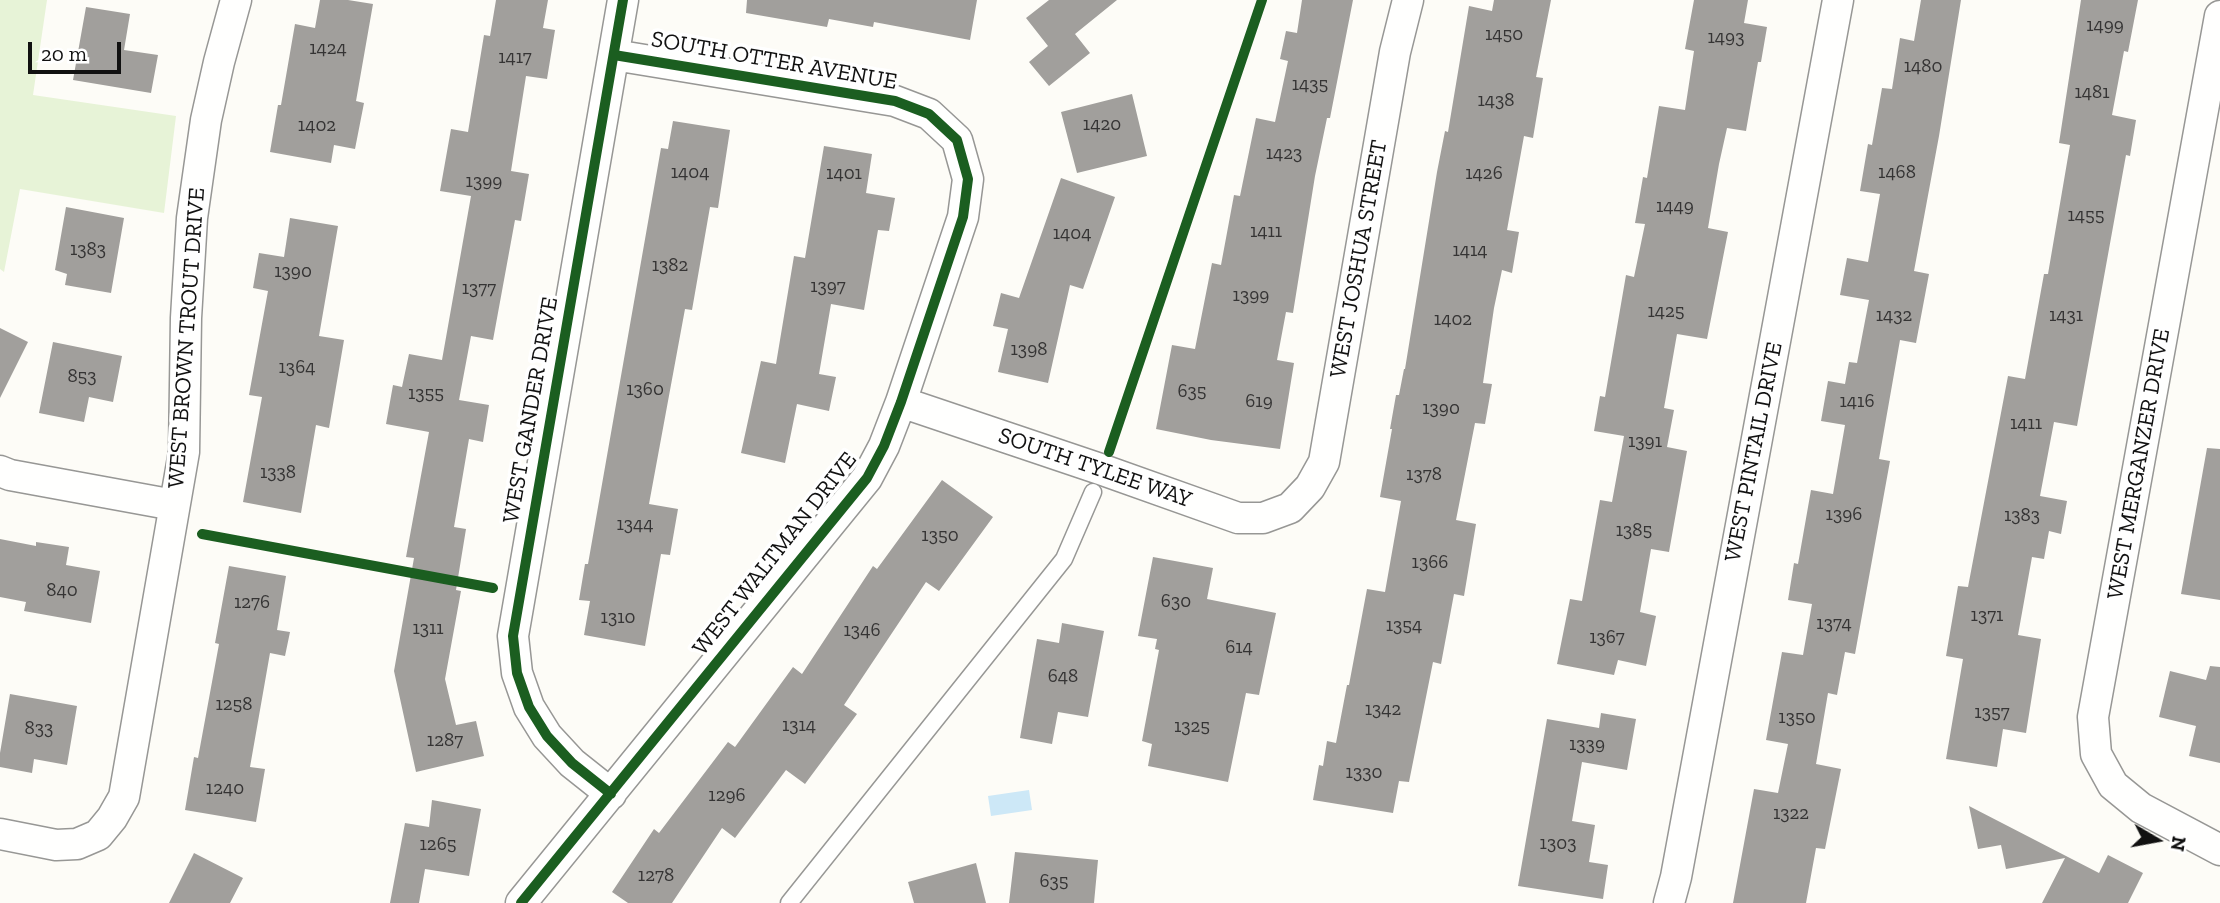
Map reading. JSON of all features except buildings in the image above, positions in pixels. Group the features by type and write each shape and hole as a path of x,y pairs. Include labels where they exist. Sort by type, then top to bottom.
{"street":[{"name":"WEST BROWN TROUT DRIVE","path":"0,834 56,845 76,844 98,835 124,797 184,452 186,318 192,218 206,120 236,0"},
{"name":"WEST GANDER DRIVE","path":"611,794 572,763 541,727 529,707 517,673 513,636 624,0"},
{"name":"WEST JOSHUA STREET","path":"1290,508 1310,487 1324,462 1395,51 1408,0"},
{"name":"WEST PINTAIL DRIVE","path":"1669,903 1838,0"},
{"name":"WEST MERGANZER DRIVE","path":"2220,16 2093,717 2096,754 2113,785 2141,808 2220,850"},
{"name":"SOUTH OTTER AVENUE","path":"614,55 895,101 929,114 957,140"},
{"name":"WEST WALTMAN DRIVE","path":"521,903 867,478 884,446 901,402 963,217 968,178 957,140"},
{"name":"SOUTH TYLEE WAY","path":"901,402 1238,518 1263,518 1290,508"},
{"path":"0,471 174,505"}],"lane":[{"path":"789,903 1064,559 1093,492"}],"green space":[{"path":"0,0 47,0 33,95 176,116 164,213 20,189 4,272 0,269"}],"water":[{"path":"1029,790 1032,810 991,816 988,796"}],"cycle path":[{"path":"611,794 572,763 547,736 529,707 517,673 513,636 623,0"},
{"path":"1109,452 1262,0"},
{"path":"521,903 867,478 884,446 901,402 963,217 968,179 957,140 929,114 895,101 614,55"},
{"path":"202,534 493,588"}]}
